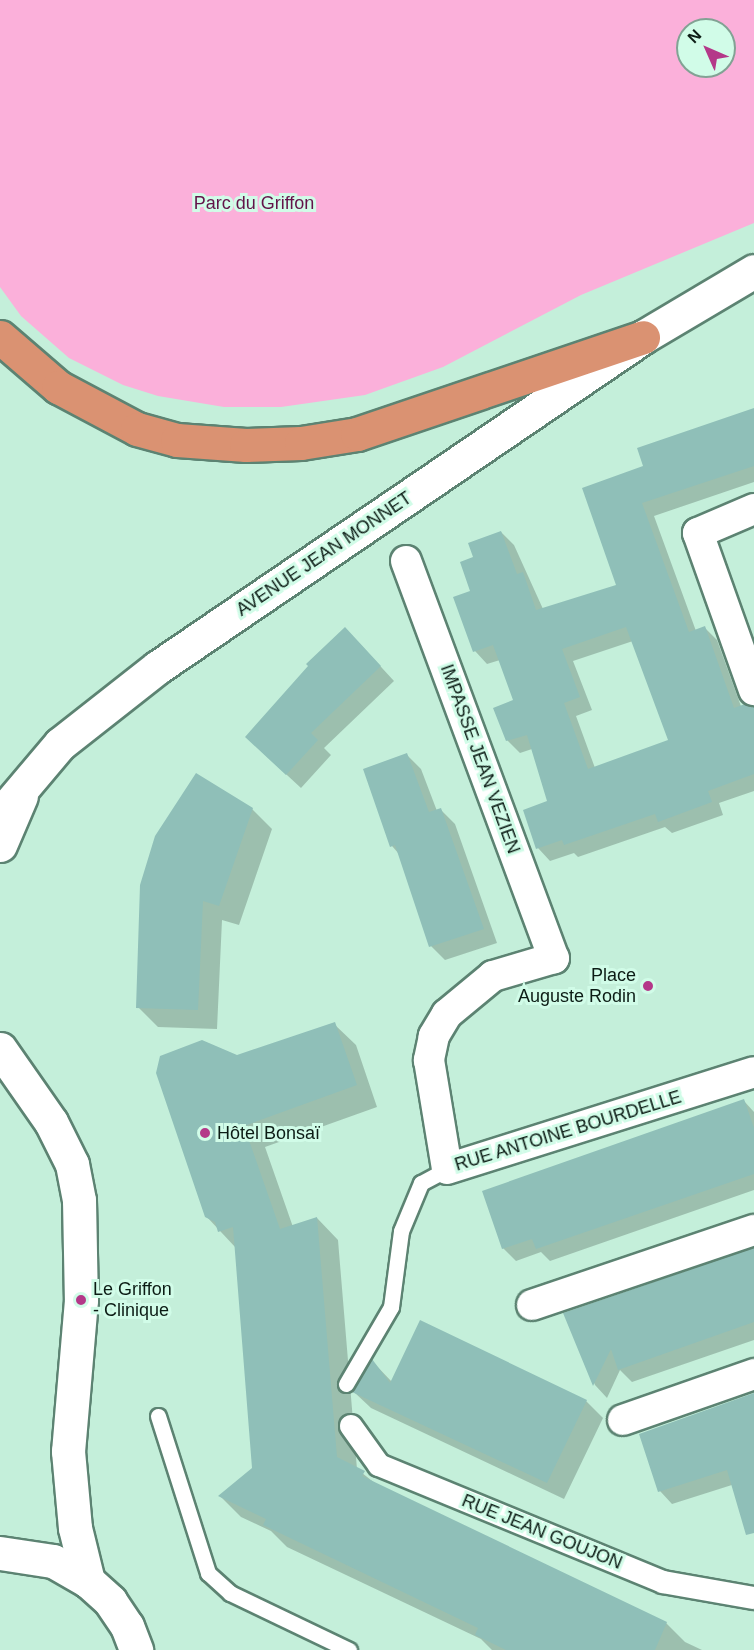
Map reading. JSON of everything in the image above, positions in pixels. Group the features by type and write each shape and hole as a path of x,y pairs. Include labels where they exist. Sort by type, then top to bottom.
{"highway":[{"path":"0,337 58,387 137,429 177,440 246,445 301,443 357,434 643,337"}],"street":[{"name":"AVENUE JEAN MONNET","path":"0,815 23,791 60,744 158,667 643,337 754,272"},
{"name":"AVENUE JEAN MONNET","path":"643,337 754,297"},
{"path":"754,509 698,533 754,690"},
{"name":"IMPASSE JEAN VEZIEN","path":"406,561 554,958"},
{"name":"AVENUE JEAN MONNET","path":"0,845 23,791"},
{"name":"RUE ANTOINE BOURDELLE","path":"554,958 493,976 447,1014 434,1036 429,1060 447,1169 754,1072"},
{"path":"0,1048 51,1122 72,1164 79,1200 81,1300 68,1451 75,1528 88,1581"},
{"path":"532,1305 754,1230"},
{"path":"623,1420 754,1374"},
{"name":"RUE JEAN GOUJON","path":"351,1426 379,1465 663,1582 754,1598"},
{"path":"0,1553 53,1561 88,1581 110,1601 127,1626 136,1650"}],"lane":[{"path":"346,1384 391,1307 401,1231 421,1183 447,1169"},
{"path":"158,1416 208,1573 230,1593 349,1650"}],"green space":[{"name":"Parc du Griffon","path":"0,0 754,0 754,223 581,295 443,367 365,395 281,407 224,407 158,396 123,385 69,358 21,316 0,287"}],"building":[{"path":"754,408 754,466 642,503 689,632 705,626 734,708 745,704 754,707 754,774 708,791 712,802 658,822 655,814 564,845 562,840 536,849 523,810 547,801 527,735 506,741 493,708 513,700 493,645 473,652 453,597 470,591 460,562 473,557 468,543 501,531 517,574 523,572 536,610 616,585 582,488 643,466 637,448","holes":["626,627 668,740 588,769 564,703 580,697 562,649"]},
{"path":"345,627 381,666 311,733 318,740 286,775 245,737 308,666 306,664"},
{"path":"407,753 429,812 441,808 484,929 429,947 395,845 390,847 363,769"},
{"path":"196,773 253,808 219,906 203,901 198,1010 136,1008 140,885 155,836"},
{"path":"335,1022 357,1085 244,1126 280,1229 317,1217 337,1457 365,1471 362,1476 667,1622 655,1650 506,1650 475,1635 478,1628 263,1525 266,1519 218,1496 252,1468 233,1227 218,1232 215,1222 205,1217 156,1073 160,1056 202,1040 237,1055"},
{"path":"744,1099 754,1128 754,1174 536,1249 532,1239 502,1249 482,1191"},
{"path":"754,1248 754,1322 618,1370 611,1349 593,1386 563,1313"},
{"path":"420,1320 587,1400 547,1483 352,1392 372,1359 390,1383"},
{"path":"754,1393 754,1533 746,1535 727,1470 658,1492 639,1434"}],"place":[{"name":"Place Auguste Rodin","path":"648,986"},
{"name":"Hôtel Bonsaï","path":"205,1133"},
{"name":"Le Griffon - Clinique","path":"81,1300"}]}
